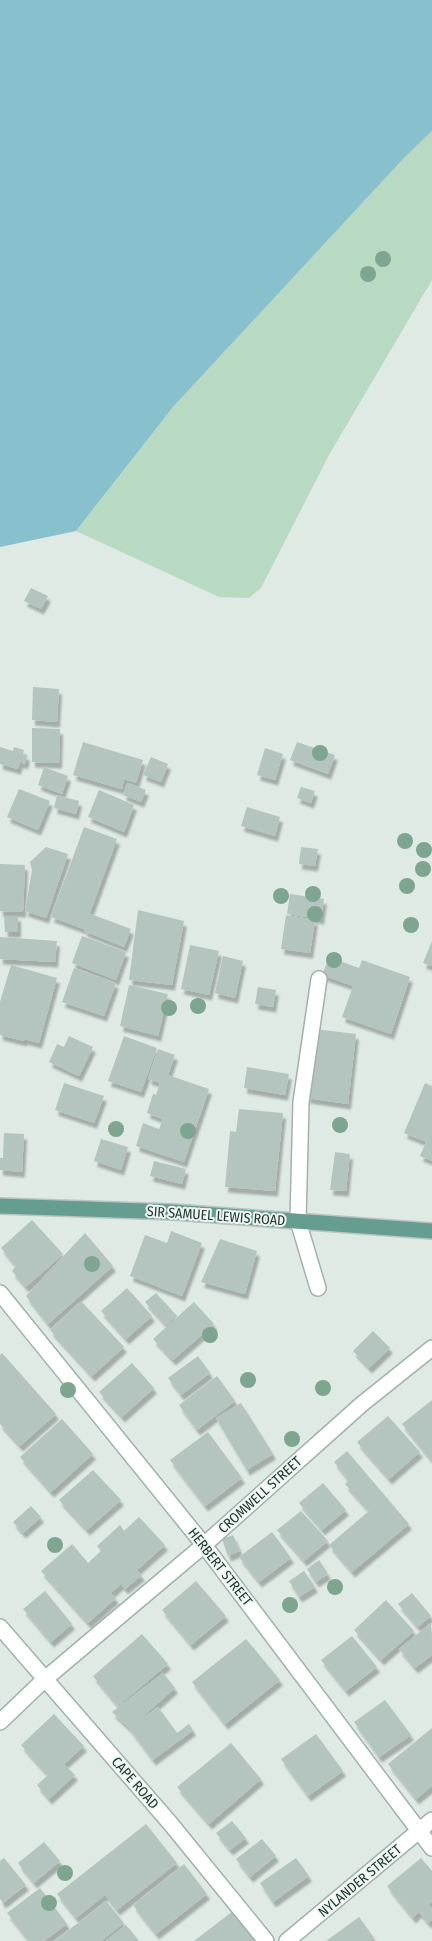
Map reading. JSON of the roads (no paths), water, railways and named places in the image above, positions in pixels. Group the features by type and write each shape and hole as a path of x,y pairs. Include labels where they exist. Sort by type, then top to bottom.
{"main road":[{"name":"SIR SAMUEL LEWIS ROAD","path":"0,1206 95,1208 432,1231"}],"street":[{"path":"318,1288 298,1221 301,1102 319,979"},
{"name":"HERBERT STREET","path":"0,1293 204,1546 432,1848"},
{"name":"CROMWELL STREET","path":"0,1722 45,1679 204,1546 362,1404 432,1348"},
{"name":"CAPE ROAD","path":"0,1627 170,1823 266,1941"},
{"name":"NYLANDER STREET","path":"287,1941 432,1820"}],"water":[{"path":"0,0 432,0 432,131 404,158 173,407 76,531 0,547"}]}
